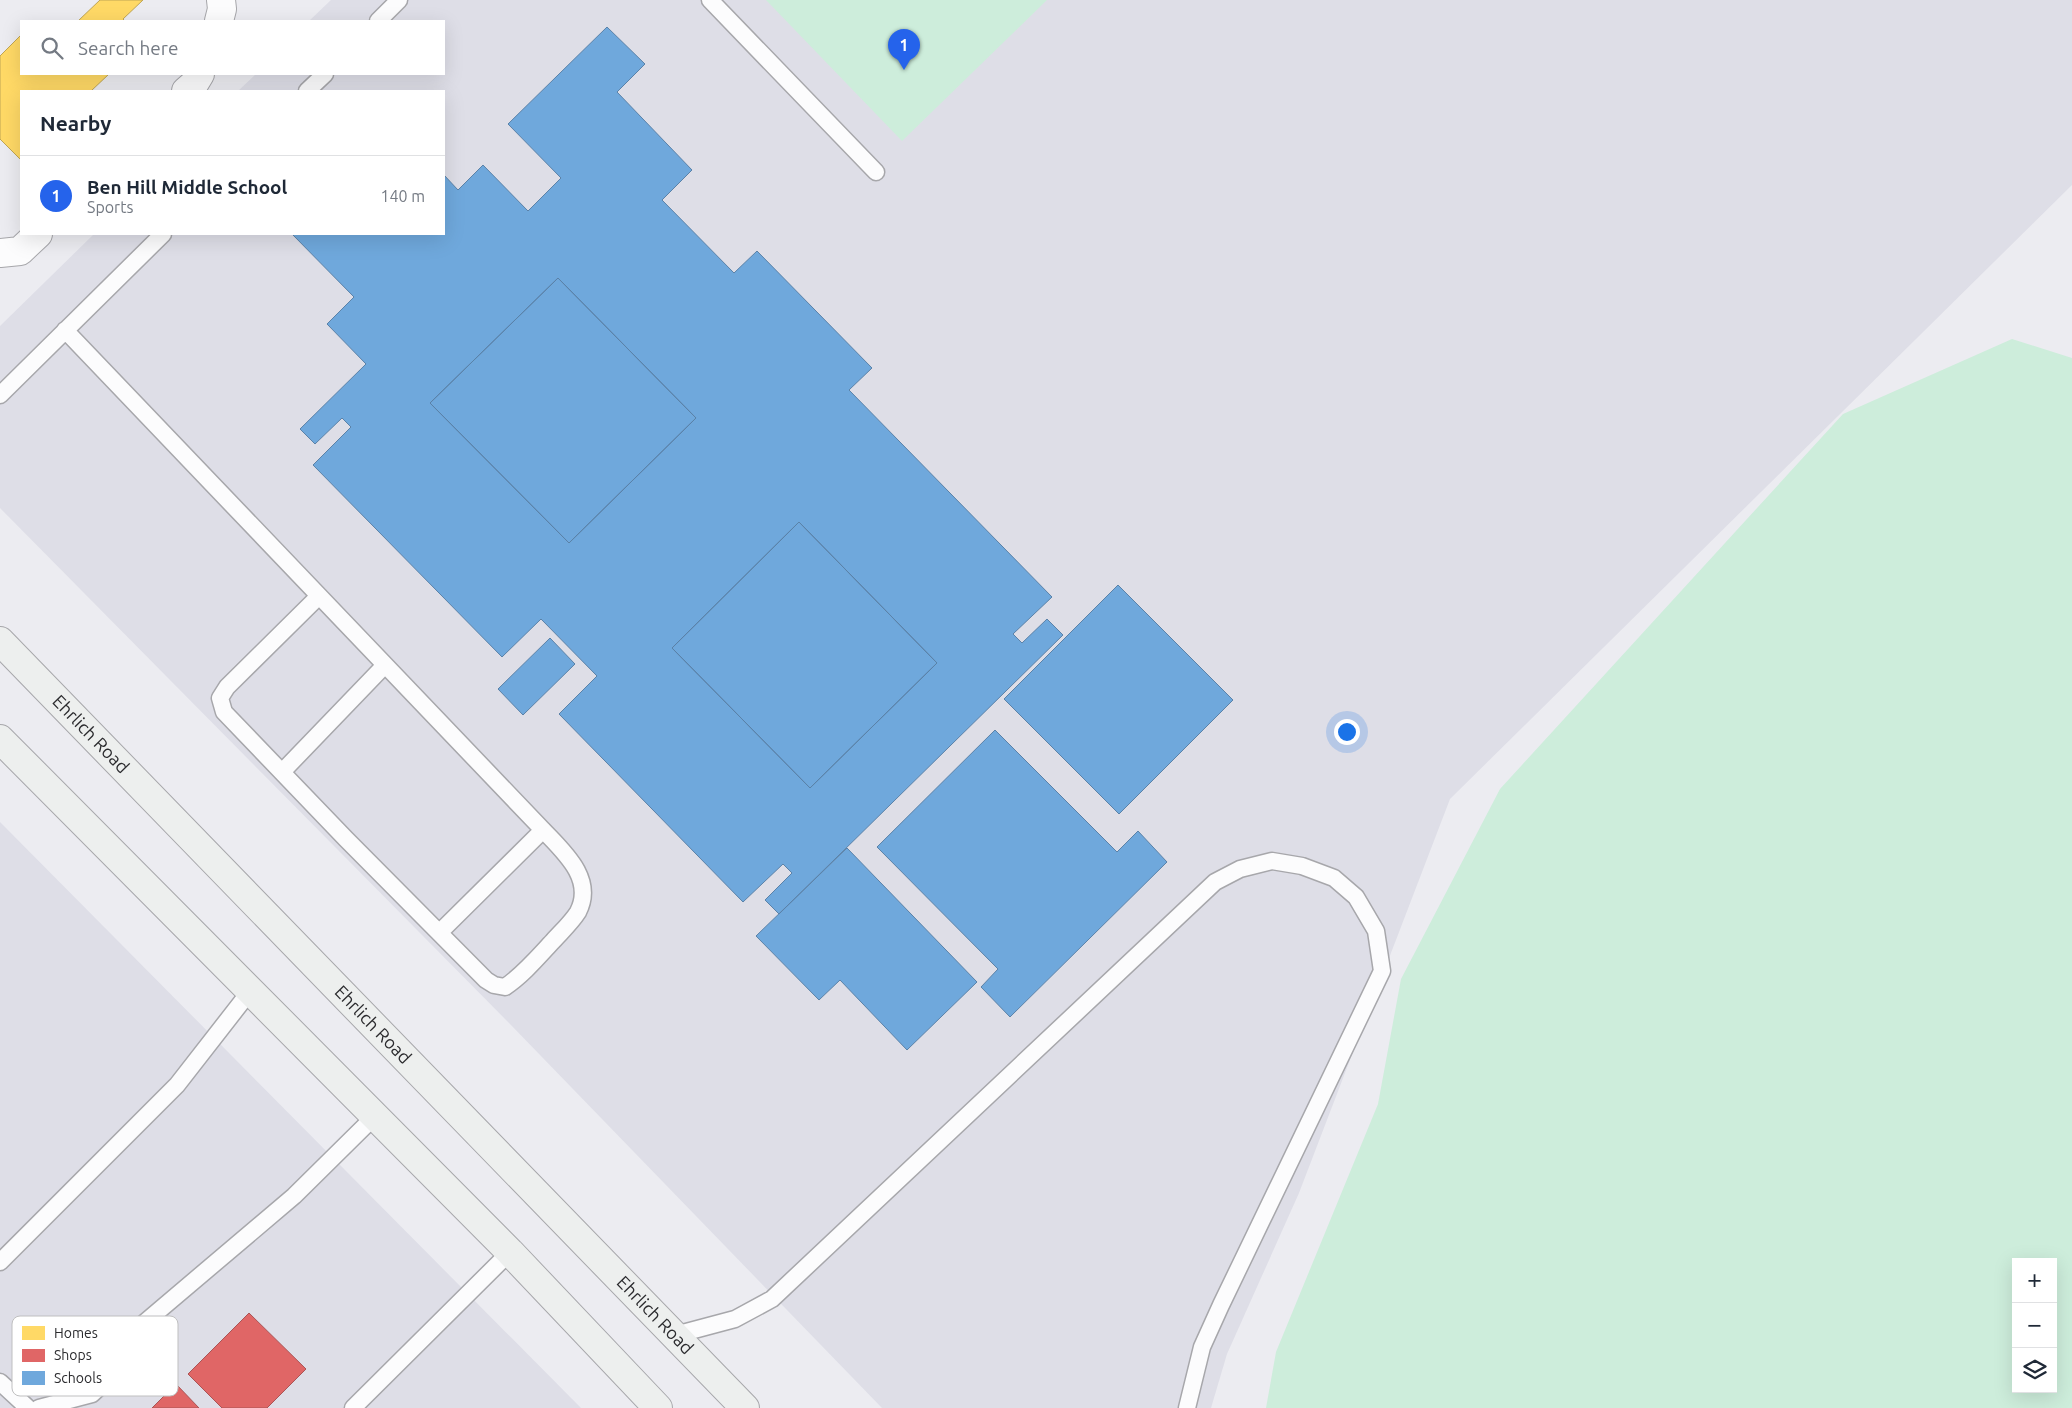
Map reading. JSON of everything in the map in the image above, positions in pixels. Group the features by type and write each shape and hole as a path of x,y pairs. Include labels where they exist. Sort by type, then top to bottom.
{"main road":[{"name":"Ehrlich Road","path":"0,641 745,1408"},
{"path":"0,739 510,1252 658,1408"}],"street":[{"path":"220,20 221,0"},
{"path":"187,90 194,84 199,75"},
{"path":"0,253 20,251 37,235"}],"lane":[{"path":"379,20 399,0"},
{"path":"710,0 876,172"},
{"path":"308,90 324,75"},
{"path":"0,395 162,235"},
{"path":"65,330 543,830 572,861 579,874 583,893 581,903 572,920 542,953 512,982 505,986 494,985 482,976 346,839 224,712 220,698 227,687 319,596"},
{"path":"282,772 385,665"},
{"path":"440,932 543,830"},
{"path":"675,1336 736,1319 772,1299 1215,882 1240,869 1272,861 1302,866 1334,878 1356,897 1376,931 1382,970 1217,1313 1202,1347 1187,1408"},
{"path":"0,1262 177,1085 251,990"},
{"path":"152,1316 294,1196 375,1116"},
{"path":"353,1408 510,1252"},
{"path":"0,1382 12,1393"},
{"path":"15,1396 28,1408"},
{"path":"39,1408 84,1396"}],"shaded area":[{"path":"331,0 2072,0 2072,185 1450,799 1299,1193 1227,1354 1211,1408 882,1408 509,1023 0,508 0,326 93,235 445,235 445,90 239,90 255,75 445,75 445,20 310,20"},
{"path":"0,822 581,1408 0,1408"}],"green space":[{"path":"766,0 1047,0 902,141"},
{"path":"2012,339 2072,358 2072,1408 1266,1408 1276,1352 1378,1104 1401,979 1500,789 1843,414"}],"building: Homes":[{"path":"100,0 143,0 124,20 79,20"},
{"path":"20,36 20,75 108,75 92,90 20,90 20,159 0,139 0,56"}],"building: Shops":[{"path":"249,1313 306,1369 267,1408 222,1408 188,1374"},
{"path":"178,1386 199,1408 152,1408 164,1396 178,1396"}],"building: Schools":[{"path":"607,27 645,64 617,92 692,170 662,200 734,273 757,251 872,368 849,390 1052,597 1013,634 1022,643 1047,619 1063,635 779,914 765,900 792,873 783,864 743,902 559,714 597,676 541,619 502,657 313,465 351,427 342,418 315,444 300,429 366,364 327,324 354,297 293,235 445,235 445,176 458,190 483,165 528,211 561,178 508,124","holes":["558,278 696,418 569,543 430,403","799,522 937,663 810,788 672,648"]},
{"path":"558,278 696,418 569,543 430,403"},
{"path":"799,522 937,663 810,788 672,648"},
{"path":"1118,585 1233,700 1119,814 1004,699"},
{"path":"550,638 575,664 523,715 498,689"},
{"path":"995,730 1117,852 1138,831 1167,862 1010,1017 981,987 998,969 877,847"},
{"path":"847,848 977,982 907,1050 840,980 819,1000 756,936"}],"place":[{"name":"Ben Hill Middle School","path":"904,70"}]}
